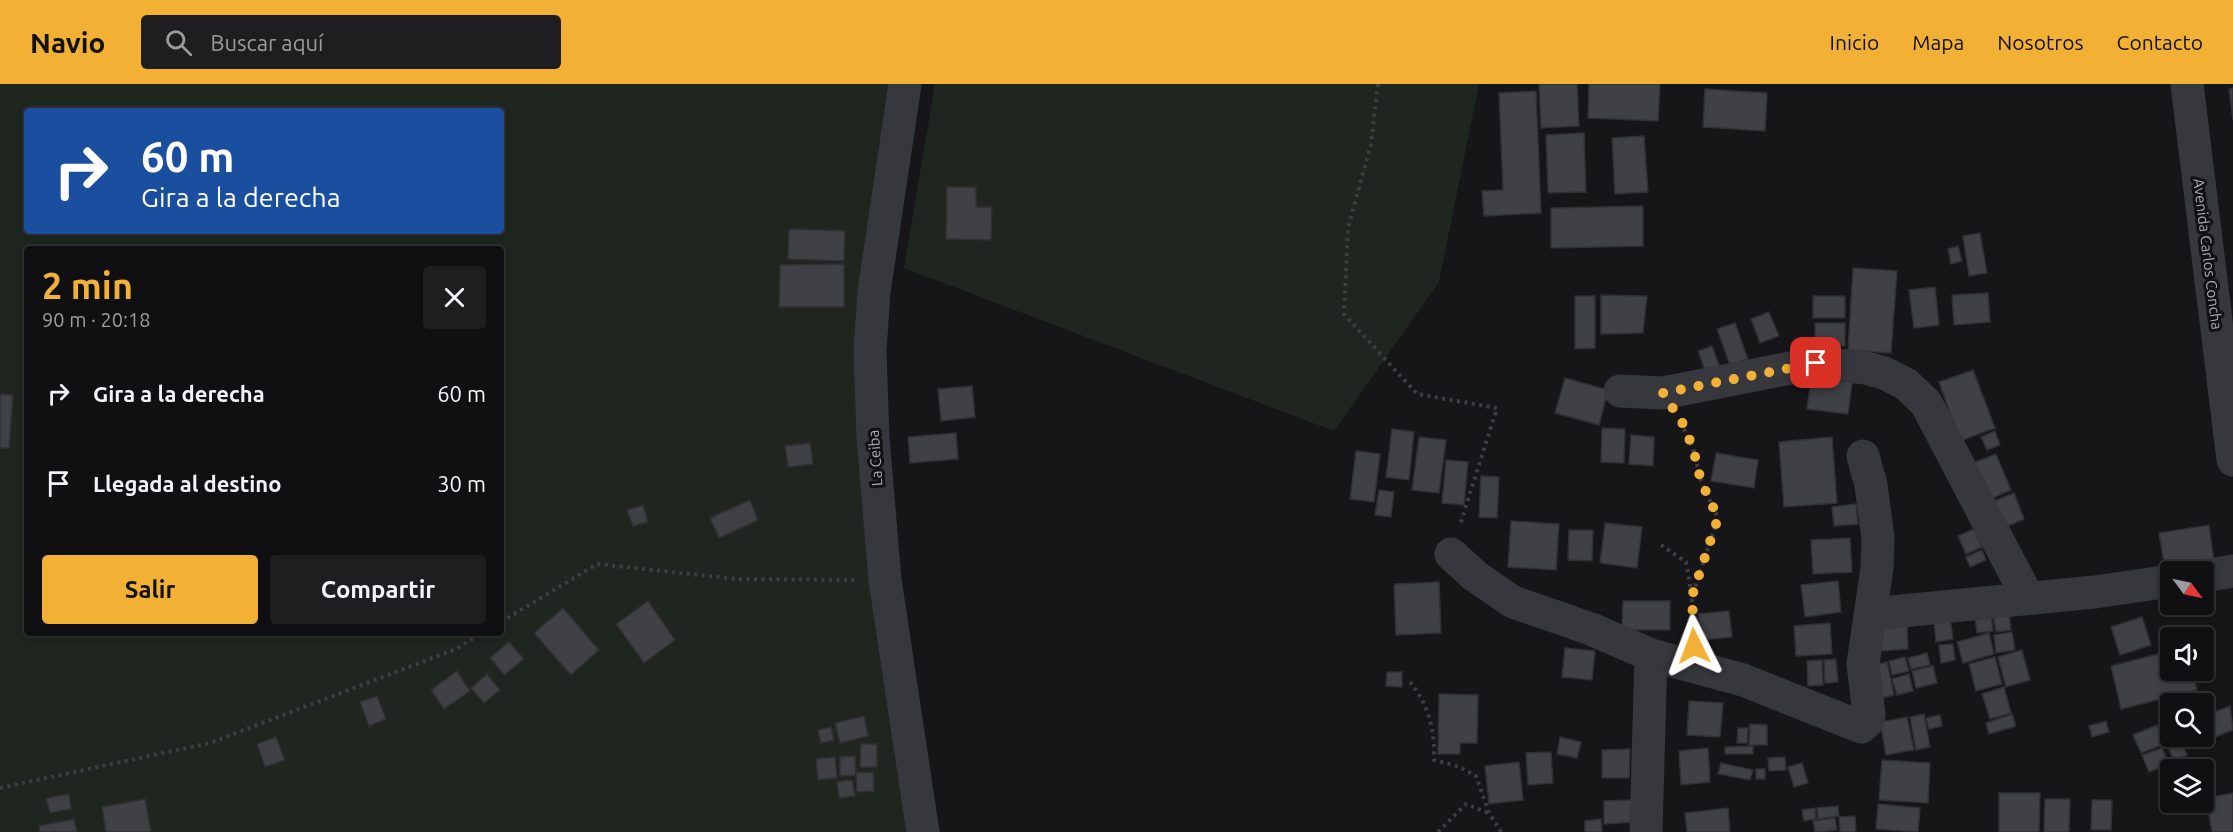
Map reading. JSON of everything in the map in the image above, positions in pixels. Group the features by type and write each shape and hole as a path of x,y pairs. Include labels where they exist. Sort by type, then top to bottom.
{"street":[{"name":"La Ceiba","path":"905,84 874,292 870,351 873,437 885,580 923,832"},
{"name":"Avenida Carlos Concha","path":"2187,84 2233,460"},
{"path":"1620,391 1663,393 1816,363 1866,368 1906,384 1926,403 2028,598"},
{"path":"1450,554 1474,576 1513,602 1591,629 1651,655 1743,681 1861,727 1868,721 1869,714 1863,664 1878,568 1878,538 1871,485 1863,456"},
{"path":"2214,575 2233,572"},
{"path":"1871,614 2095,592 2160,582"},
{"path":"1646,832 1651,655"}],"path":[{"path":"1378,84 1371,144 1348,228 1344,314 1417,394 1497,408 1450,554"},
{"path":"1663,393 1683,424 1693,448 1701,481 1718,518 1692,596"},
{"path":"1661,545 1686,562 1692,596 1695,667"},
{"path":"504,620 597,564 736,579 885,580"},
{"path":"0,788 210,743 446,653 477,636"},
{"path":"1410,682 1422,696 1435,736 1434,760 1460,767 1476,776 1489,813 1501,832"},
{"path":"1438,832 1466,804 1489,813"}],"shaded area":[{"path":"0,84 910,84 872,295 920,832 0,832"},
{"path":"935,84 1479,84 1439,282 1334,431 904,268"}],"building":[{"path":"1539,84 1577,84 1579,126 1541,128"},
{"path":"1589,84 1660,84 1658,121 1588,118"},
{"path":"2233,88 2233,120 2229,89"},
{"path":"1705,89 1767,93 1765,131 1703,127"},
{"path":"1536,91 1541,213 1484,216 1482,191 1503,190 1499,93"},
{"path":"1584,133 1586,192 1548,193 1546,135"},
{"path":"1644,136 1648,192 1615,194 1612,138"},
{"path":"947,187 976,187 976,207 992,207 991,240 946,239"},
{"path":"1643,206 1643,246 1551,248 1551,208"},
{"path":"789,229 845,231 844,261 788,259"},
{"path":"1980,233 1987,273 1969,276 1963,236"},
{"path":"1958,246 1962,261 1951,264 1948,249"},
{"path":"844,264 844,307 779,307 780,265"},
{"path":"1853,268 1897,271 1891,353 1848,350"},
{"path":"1935,287 1939,325 1914,328 1909,290"},
{"path":"1988,293 1990,322 1954,325 1952,295"},
{"path":"1601,295 1647,296 1643,333 1601,334"},
{"path":"1575,296 1595,296 1595,348 1575,349"},
{"path":"1813,296 1845,296 1845,318 1813,318"},
{"path":"1769,312 1779,336 1760,343 1751,319"},
{"path":"1735,323 1748,359 1730,365 1717,329"},
{"path":"1815,323 1845,323 1845,346 1815,346"},
{"path":"1712,346 1722,373 1708,378 1698,351"},
{"path":"1973,370 1995,428 1960,441 1939,382"},
{"path":"1812,371 1853,376 1848,414 1807,409"},
{"path":"1565,378 1608,390 1599,425 1555,413"},
{"path":"972,386 975,417 941,421 938,389"},
{"path":"0,394 13,395 9,448 0,448"},
{"path":"1602,428 1625,429 1624,463 1601,462"},
{"path":"1392,429 1414,432 1409,480 1386,477"},
{"path":"1995,431 2000,445 1987,450 1981,437"},
{"path":"956,433 958,459 910,463 908,437"},
{"path":"1631,435 1654,437 1653,466 1629,464"},
{"path":"1419,437 1446,440 1439,493 1412,490"},
{"path":"1832,437 1837,503 1784,507 1779,442"},
{"path":"810,443 813,464 788,467 785,446"},
{"path":"1356,451 1380,454 1374,502 1350,499"},
{"path":"1716,453 1758,460 1754,488 1711,481"},
{"path":"1996,454 2011,490 1986,501 1971,464"},
{"path":"1446,460 1468,462 1464,505 1442,503"},
{"path":"1481,476 1499,477 1497,518 1479,517"},
{"path":"1379,490 1394,492 1391,517 1375,515"},
{"path":"2014,493 2024,519 2003,528 1992,502"},
{"path":"750,500 758,520 719,538 710,518"},
{"path":"1856,504 1858,524 1834,526 1832,507"},
{"path":"643,505 648,522 633,526 627,510"},
{"path":"1511,521 1559,524 1556,570 1508,567"},
{"path":"1605,523 1642,527 1637,568 1600,563"},
{"path":"2209,525 2214,561 2164,561 2159,533"},
{"path":"1974,529 1982,547 1966,554 1958,536"},
{"path":"1569,530 1593,530 1592,561 1568,560"},
{"path":"1850,538 1852,572 1813,574 1811,540"},
{"path":"1982,550 1986,560 1970,567 1966,557"},
{"path":"1838,581 1841,612 1805,617 1801,585"},
{"path":"1439,582 1441,633 1396,635 1394,584"},
{"path":"648,601 675,640 644,663 616,624"},
{"path":"1623,601 1670,601 1670,630 1622,630"},
{"path":"563,608 599,650 571,675 534,633"},
{"path":"1729,611 1732,637 1701,640 1698,614"},
{"path":"2009,613 2011,630 1996,632 1993,615"},
{"path":"1991,615 1993,631 1977,633 1975,617"},
{"path":"2142,617 2151,645 2120,655 2111,627"},
{"path":"1950,618 1953,639 1936,642 1934,621"},
{"path":"1830,623 1832,654 1796,656 1794,626"},
{"path":"1907,624 1908,649 1882,651 1880,626"},
{"path":"2012,632 2015,650 1996,653 1994,635"},
{"path":"1989,633 1994,654 1963,663 1957,642"},
{"path":"509,642 524,659 504,675 490,658"},
{"path":"1953,644 1955,660 1941,663 1939,645"},
{"path":"1565,648 1595,651 1592,680 1562,677"},
{"path":"2022,650 2030,680 2006,687 1998,657"},
{"path":"1927,653 1930,665 1911,669 1908,658"},
{"path":"2160,654 2160,681 2195,681 2197,690 2185,693 2160,693 2160,699 2121,709 2111,666"},
{"path":"1905,657 1909,671 1892,675 1889,661"},
{"path":"1995,657 2002,684 1976,691 1969,664"},
{"path":"1836,659 1838,682 1825,683 1824,660"},
{"path":"1822,660 1823,685 1808,686 1807,661"},
{"path":"1887,662 1894,695 1876,699 1868,667"},
{"path":"1933,666 1937,683 1916,688 1912,671"},
{"path":"457,671 470,691 444,709 431,690"},
{"path":"1387,672 1402,672 1402,687 1386,686"},
{"path":"487,674 500,690 484,703 471,688"},
{"path":"1909,674 1913,691 1897,695 1892,679"},
{"path":"2004,687 2011,713 1990,719 1982,694"},
{"path":"1439,694 1478,695 1477,743 1460,743 1460,754 1438,754"},
{"path":"377,696 386,719 369,726 360,702"},
{"path":"1689,701 1723,703 1720,737 1687,735"},
{"path":"2230,706 2233,730 2214,737 2214,712"},
{"path":"1924,714 1930,747 1916,750 1910,717"},
{"path":"2012,714 2016,726 1989,734 1986,723"},
{"path":"1940,715 1942,726 1929,729 1926,718"},
{"path":"864,716 868,736 840,743 835,723"},
{"path":"1907,717 1914,750 1886,755 1880,722"},
{"path":"2106,721 2109,732 2092,737 2089,726"},
{"path":"1750,724 1767,725 1767,745 1749,745"},
{"path":"2157,725 2160,732 2160,746 2141,753 2133,735"},
{"path":"831,727 834,740 821,743 818,730"},
{"path":"1738,728 1748,728 1747,743 1737,743"},
{"path":"276,737 285,760 265,767 257,744"},
{"path":"1560,737 1581,742 1577,758 1557,754"},
{"path":"861,744 877,744 877,767 860,767"},
{"path":"1753,746 1753,754 1725,754 1725,747"},
{"path":"2168,747 2184,747 2187,755 2173,759"},
{"path":"1708,748 1710,782 1681,785 1679,751"},
{"path":"2162,748 2167,759 2160,759 2160,768 2149,772 2142,755"},
{"path":"1630,749 1629,778 1602,778 1602,750"},
{"path":"1551,752 1553,783 1528,785 1526,753"},
{"path":"855,756 856,775 840,776 840,757"},
{"path":"835,757 837,778 818,780 816,759"},
{"path":"1785,757 1786,770 1769,771 1768,758"},
{"path":"1882,760 1930,763 1928,803 1879,800"},
{"path":"1519,762 1523,800 1489,804 1485,766"},
{"path":"1721,763 1753,770 1750,780 1718,774"},
{"path":"1802,763 1808,783 1794,787 1788,767"},
{"path":"1756,769 1765,769 1765,779 1756,779"},
{"path":"873,772 874,791 857,792 856,773"},
{"path":"852,780 855,796 839,798 837,782"},
{"path":"1999,793 2040,793 2039,832 1999,832"},
{"path":"2233,793 2233,832 2212,832 2209,813 2214,813 2214,797"},
{"path":"69,794 71,809 50,813 46,798"},
{"path":"145,799 151,832 106,832 102,807"},
{"path":"2045,799 2070,799 2069,832 2044,832"},
{"path":"1634,800 1635,822 1604,824 1604,801"},
{"path":"2092,800 2112,800 2111,830 2091,830"},
{"path":"1878,804 1920,808 1918,832 1876,829"},
{"path":"1838,806 1839,816 1818,819 1817,808"},
{"path":"1728,808 1730,832 1687,832 1685,813"},
{"path":"1815,808 1816,819 1804,821 1802,810"},
{"path":"1855,816 1856,832 1840,832 1839,817"},
{"path":"1835,818 1837,830 1815,832 1813,821"},
{"path":"74,819 77,832 40,832 39,826"},
{"path":"1601,819 1602,832 1585,832 1585,821"}],"route":[{"path":"1694,646 1692,596 1697,574 1718,518 1701,481 1693,448 1683,424 1663,393 1816,363"}]}
